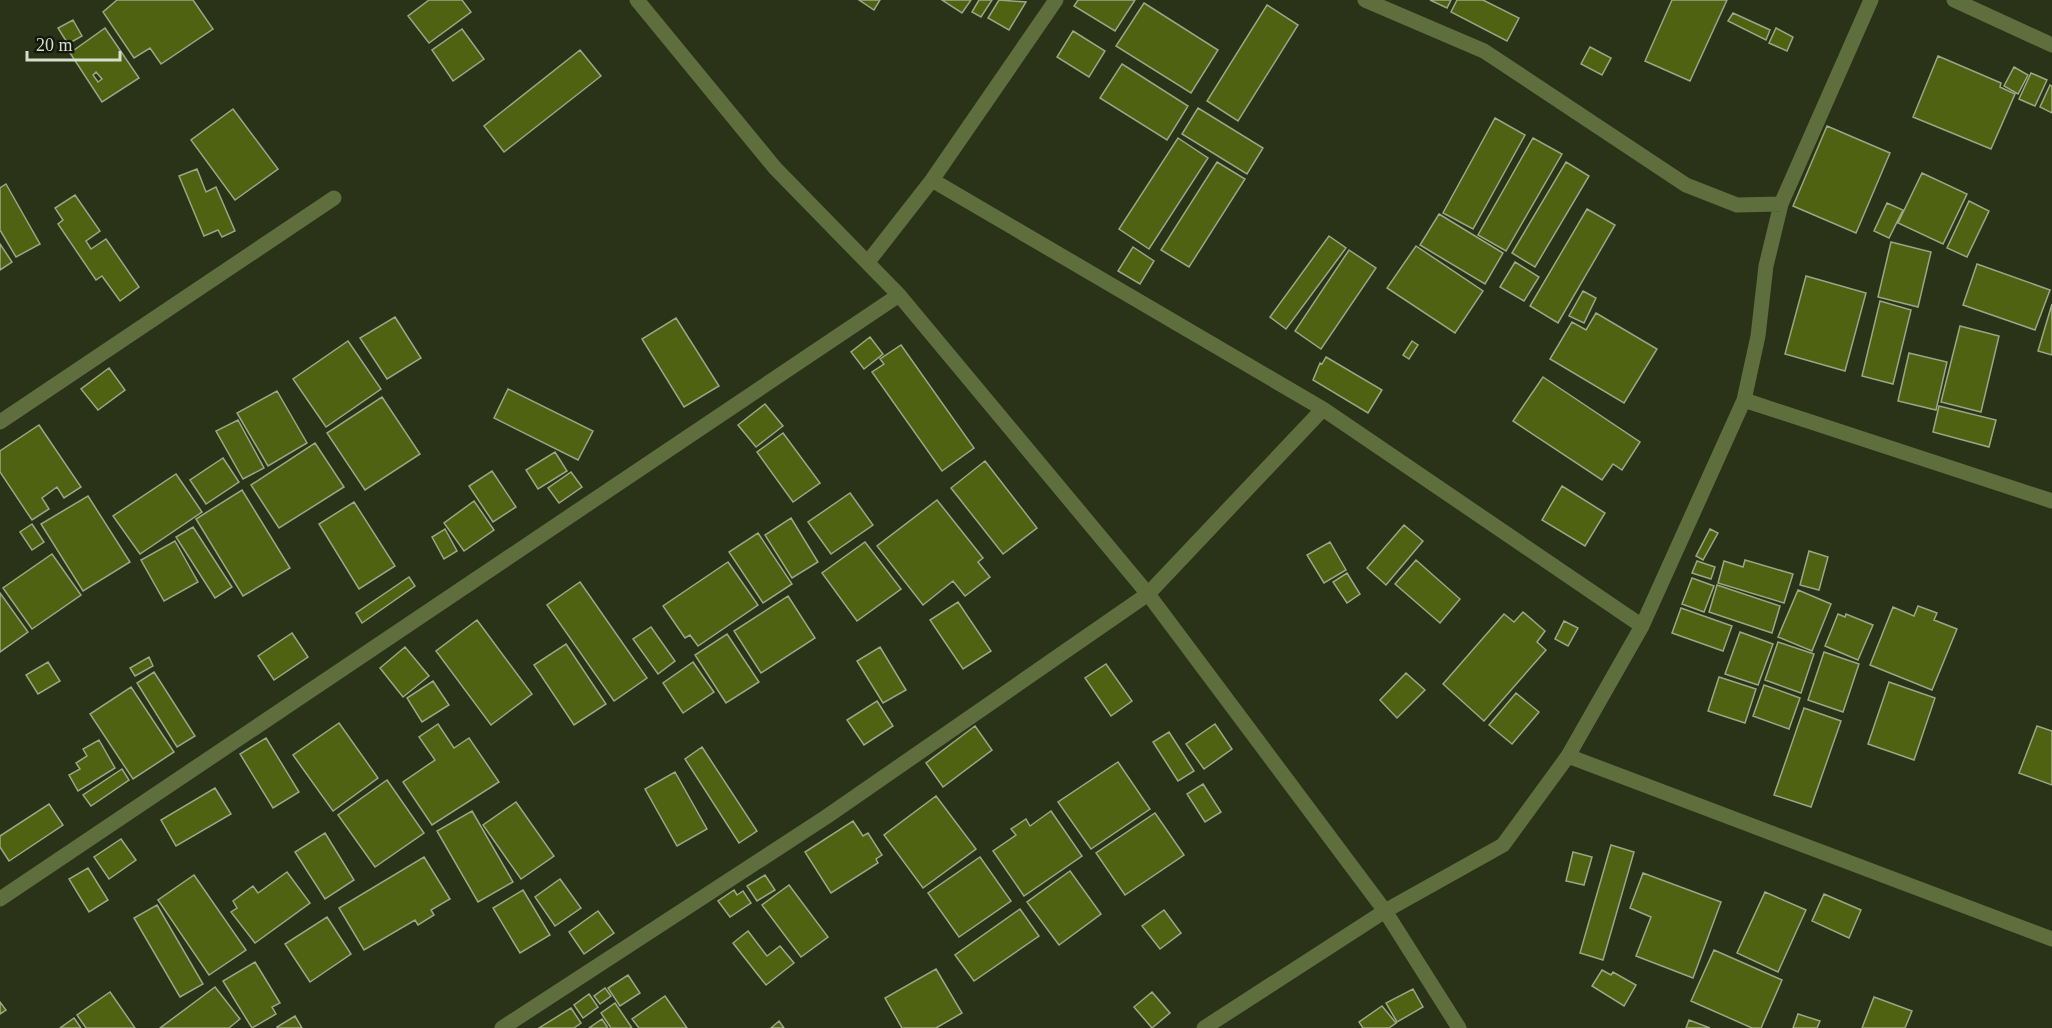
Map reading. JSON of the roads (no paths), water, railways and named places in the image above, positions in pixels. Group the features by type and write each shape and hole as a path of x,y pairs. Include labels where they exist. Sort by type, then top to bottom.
{"street":[{"path":"637,0 775,168 899,295 1148,594 1385,911 1459,1028"},
{"path":"868,262 932,180 1056,0"},
{"path":"1365,0 1484,51 1686,185 1737,205 1781,204"},
{"path":"1204,1028 1385,911 1503,845 1568,756 1642,626 1744,400 1758,336 1766,266 1781,204 1871,0"},
{"path":"1954,0 2052,45"},
{"path":"932,180 1323,409 1642,626"},
{"path":"0,422 334,198"},
{"path":"0,899 899,295"},
{"path":"1744,400 2052,501"},
{"path":"502,1028 826,817 1148,594 1323,409"},
{"path":"1568,756 2052,939"}]}
